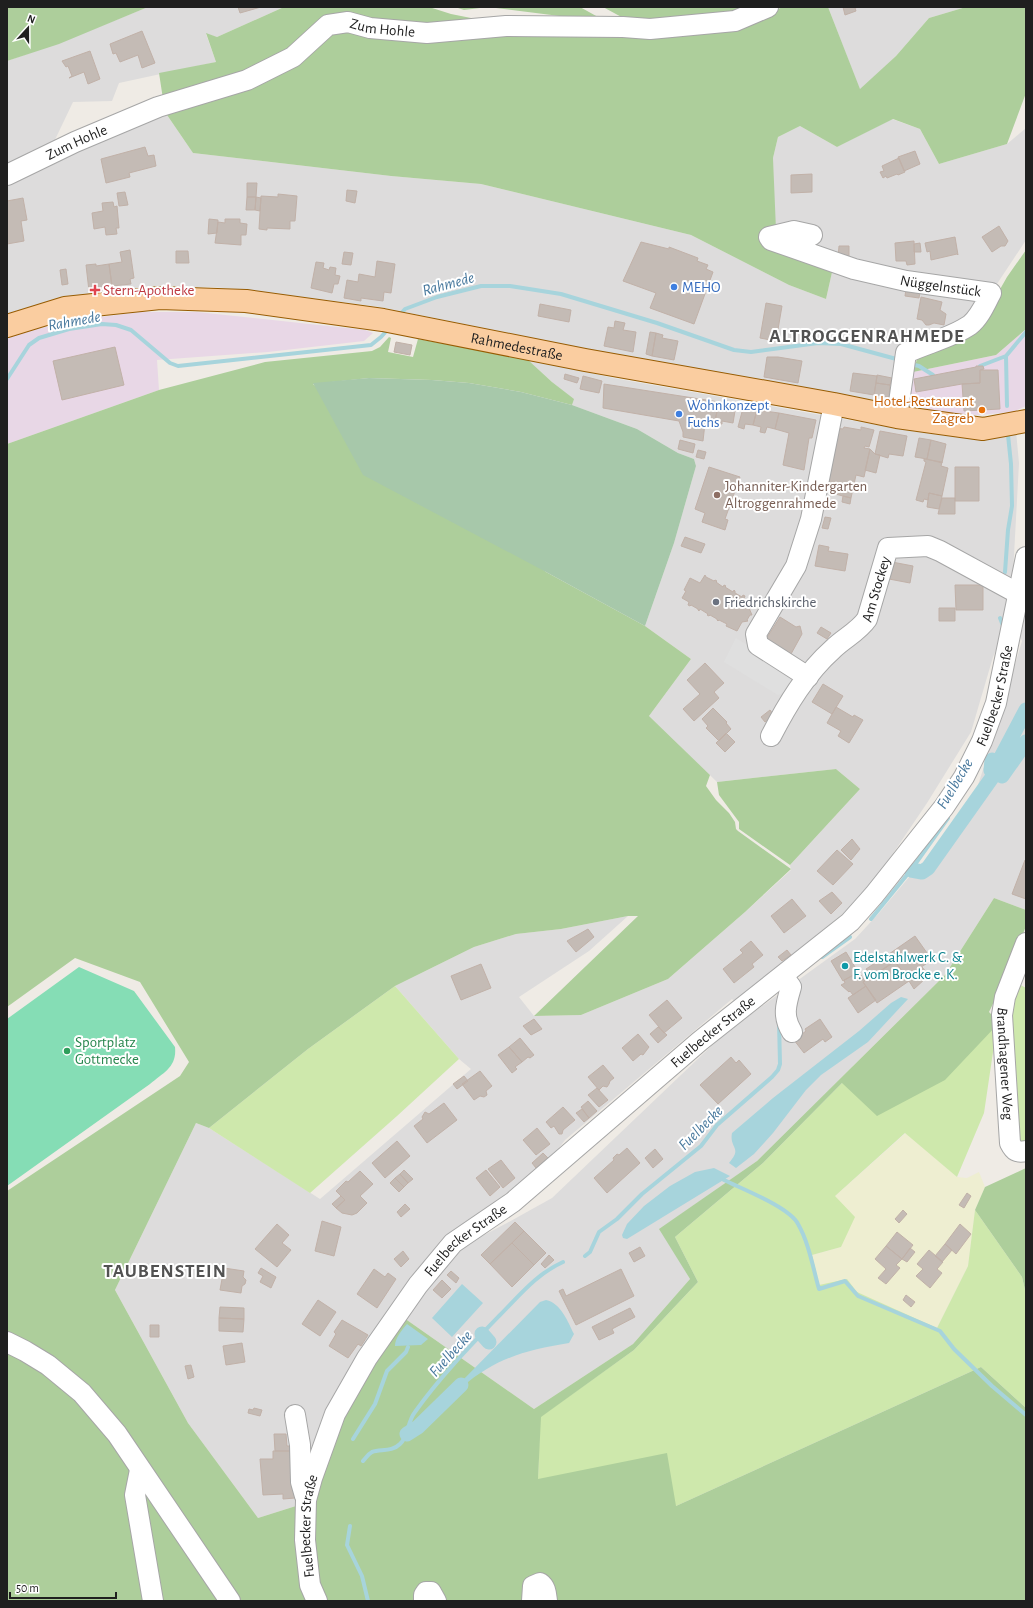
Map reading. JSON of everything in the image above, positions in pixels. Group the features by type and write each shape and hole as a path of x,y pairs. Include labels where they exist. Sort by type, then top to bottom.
{"main road":[{"name":"Rahmedestraße","path":"7,326 64,308 160,298 246,301 393,323 638,370 834,404 898,417 983,429 1026,421"}],"street":[{"name":"Zum Hohle","path":"7,175 75,142 158,107 247,80 293,57 328,25 348,22 370,28 427,33 506,26 623,27 650,29 734,21 768,7"},
{"name":"Nüggelnstück","path":"812,235 794,231 769,236 771,240 854,270 906,281 991,293 981,313 971,324 906,361 898,417"},
{"path":"808,676 758,645 756,634 796,566 811,519 834,404"},
{"name":"Am Stockey","path":"771,736 783,713 808,676 833,649 861,628 867,619 888,548 928,546 1019,594"},
{"name":"Fuelbecker Straße","path":"316,1601 310,1585 305,1540 306,1500 312,1478 335,1414 367,1358 418,1285 453,1243 513,1202 677,1061 850,922 864,906 944,807 964,777 982,741 996,703 1026,557"},
{"name":"Brandhagener Weg","path":"1026,943 1005,997 1002,1015 1010,1143 1014,1150 1020,1153 1026,1151"},
{"path":"782,976 791,987 786,1003 785,1014 787,1024 792,1032"},
{"path":"7,1342 26,1351 48,1365 82,1393 117,1434 230,1601"},
{"path":"295,1415 300,1445 301,1482 306,1500"},
{"path":"140,1470 135,1495 153,1601"},
{"path":"532,1601 533,1586 540,1582 546,1591 547,1601"},
{"path":"424,1601 424,1595 426,1592 431,1592 436,1601"}],"shaded area":[{"path":"148,7 284,7 217,37 206,34 216,62 119,83 112,101 73,102 52,146 7,169 7,61 59,43"},
{"path":"828,7 966,7 929,18 896,56 860,90"},
{"path":"165,112 193,153 391,176 481,184 691,235 789,285 826,299 835,259 774,235 773,158 778,137 800,126 837,147 892,119 920,129 939,164 1007,144 1026,128 1026,240 991,293 973,315 916,341 891,404 581,348 380,307 248,290 212,287 144,287 65,300 7,314 7,181"},
{"path":"140,312 197,312 365,330 373,333 364,341 268,352 157,360 159,390 7,444 7,338 41,328 77,320"},
{"path":"1026,329 1026,406 1013,412 977,415 939,413 904,402 913,372 996,355"},
{"path":"527,359 613,378 911,431 981,440 1016,431 1019,463 1013,574 1008,622 993,657 971,732 927,803 865,895 736,1003 732,999 565,1140 552,1157 443,1243 405,1288 349,1370 321,1429 296,1506 258,1518 188,1423 115,1290 196,1123 209,1128 320,1199 471,1069 459,1059 395,986 474,947 516,934 561,929 628,916 589,951 519,997 534,1016 581,1015 668,979 791,870 790,865 860,789 836,769 717,782 649,716 691,659 645,626 674,543 696,466 694,459 678,453 637,429 572,405 573,399"},
{"path":"1026,585 1026,910 994,898 945,975 757,1161 660,1229 690,1279 633,1344 534,1409 404,1318 463,1246 552,1198 725,1033 855,939 910,876 930,875 964,828 992,742 1022,641 1016,628"},
{"path":"736,638 796,676 791,690 778,695 724,662"}],"green space":[{"path":"7,7 148,7 59,44 7,61"},
{"path":"284,7 429,7 451,14 481,20 732,27 783,7 828,7 860,89 896,56 929,18 966,7 1026,7 1026,93 1007,144 939,164 920,129 893,119 837,147 800,126 778,137 773,158 776,230 835,259 826,299 789,285 691,235 481,184 391,176 193,153 165,112 159,73 216,62 206,33 217,37"},
{"path":"455,7 488,7 464,10"},
{"path":"488,7 580,7 607,22"},
{"path":"603,7 750,7 730,15 627,20"},
{"path":"1026,250 1026,329 996,355 913,372 917,359 933,352 990,307 1007,277"},
{"path":"389,337 391,338 388,352 413,357 418,339 527,359 552,382 574,399 572,405 521,392 469,383 432,380 369,378 313,384 546,572 645,626 691,659 649,716 710,775 706,786 716,800 729,813 735,822 736,829 791,869 745,912 668,979 581,1015 534,1016 638,916 628,916 561,929 516,934 474,947 395,986 308,1049 209,1128 196,1123 115,1290 188,1423 258,1518 296,1506 310,1601 236,1601 149,1469 7,1337 7,1191 180,1076 189,1062 140,982 75,958 7,1007 7,444 159,390 265,362 372,351 380,347"},
{"path":"369,378 469,383 521,392 572,405 637,429 678,453 694,459 696,466 674,543 645,626 363,475 313,383"},
{"path":"836,769 860,789 790,865 739,829 739,822 719,795 717,782"},
{"path":"994,898 1026,910 1026,926 1008,973 989,1012 996,1019 997,1025 945,1080 877,1116 842,1083 763,1163 675,1237 698,1282 634,1350 541,1417 538,1479 667,1453 676,1506 981,1367 1026,1408 1026,1601 323,1601 316,1581 312,1559 312,1515 317,1484 332,1440 354,1398 404,1318 534,1409 633,1344 690,1279 659,1229 757,1161 945,975"},
{"name":"Sportplatz Gottmecke","path":"79,967 134,991 175,1047 174,1060 165,1072 150,1084 7,1186 7,1019"},
{"path":"1017,983 1026,988 1026,1146 1016,1146 1007,1020"},
{"path":"395,986 459,1059 310,1193 209,1128 308,1049"},
{"path":"997,1025 984,1113 957,1177 905,1133 835,1196 855,1217 841,1247 812,1255 819,1285 847,1279 857,1292 937,1328 968,1266 975,1210 1022,1277 1026,1294 1026,1408 981,1367 676,1506 538,1479 540,1417 634,1350 698,1282 675,1237 763,1163 843,1082"},
{"path":"906,1133 957,1177 967,1178 979,1172 985,1187 975,1210 968,1266 937,1328 857,1292 847,1279 819,1286 812,1255 841,1247 835,1196"},
{"path":"1026,1168 1026,1294 1022,1277 975,1210 985,1187"},
{"path":"7,1349 21,1354 70,1393 113,1440 224,1601 7,1601"}],"water":[{"path":"901,997 908,999 868,1042 821,1075 806,1090 773,1133 754,1154 736,1168 729,1163 735,1154 732,1142 732,1133 773,1098 859,1031 891,1003"},
{"path":"714,1168 730,1176 627,1239 623,1238 622,1235 627,1224 644,1206 670,1186 695,1172"},
{"path":"462,1284 483,1303 452,1337 432,1318"},
{"path":"546,1300 556,1305 566,1319 574,1334 569,1343 525,1352 499,1362 462,1387 459,1384 540,1302"},
{"path":"407,1324 428,1339 421,1345 395,1346 397,1337"}],"building":[{"path":"238,7 261,7 240,13"},
{"path":"843,7 859,7 855,8 856,11 845,15"},
{"path":"142,31 155,63 142,68 138,55 120,62 116,53 113,54 110,44"},
{"path":"90,51 100,79 88,84 84,72 69,78 72,76 68,66 66,67 62,61"},
{"path":"145,147 148,156 154,155 156,166 129,173 130,177 106,183 101,159"},
{"path":"915,151 920,164 904,171 898,157"},
{"path":"899,158 905,172 883,178 880,172 884,171 882,166"},
{"path":"812,174 812,192 791,193 791,175"},
{"path":"247,183 257,183 256,197 247,197"},
{"path":"347,190 357,191 355,203 346,201"},
{"path":"125,192 128,205 119,206 117,193"},
{"path":"278,194 297,196 295,221 290,221 290,229 259,229 261,196 278,197"},
{"path":"247,197 256,197 255,210 246,210"},
{"path":"256,197 261,198 260,211 255,210"},
{"path":"23,198 27,220 21,221 24,241 7,244 7,201"},
{"path":"113,202 114,207 117,206 119,228 116,228 117,234 106,235 105,227 94,229 92,213 103,211 102,203"},
{"path":"209,219 218,220 217,233 208,234"},
{"path":"225,219 240,219 240,223 247,224 246,235 241,235 241,245 215,243 218,222 225,223"},
{"path":"999,226 1008,241 1005,246 1001,246 992,252 982,237"},
{"path":"955,237 958,255 931,260 930,251 927,252 925,243"},
{"path":"914,241 915,264 907,265 906,261 896,261 895,243"},
{"name":"MEHO","path":"641,242 669,249 669,247 698,258 697,261 708,265 706,269 713,272 694,324 650,308 656,293 623,281"},
{"path":"920,243 921,252 914,252 914,244"},
{"path":"839,246 849,246 849,259 838,258"},
{"path":"130,250 134,278 130,279 131,284 112,286 109,264 122,262 120,252"},
{"path":"176,251 188,251 189,263 176,263"},
{"path":"344,252 353,253 351,265 342,264"},
{"path":"377,261 395,264 391,293 384,292 383,301 361,298 361,301 344,298 347,280 358,282 359,274 375,277"},
{"path":"316,262 324,263 323,268 329,270 330,267 336,268 335,275 340,276 338,284 334,284 332,293 311,288"},
{"path":"96,264 96,266 109,264 112,286 89,291 86,265"},
{"path":"66,269 68,284 62,285 60,270"},
{"path":"906,289 920,292 919,298 905,296"},
{"path":"921,297 942,302 940,310 946,314 944,325 934,323 926,325 922,320 917,319"},
{"path":"766,303 782,306 776,341 760,338"},
{"path":"540,304 571,310 569,322 538,316"},
{"path":"615,321 625,323 623,330 636,332 633,352 604,346 608,327 614,328"},
{"path":"650,332 656,333 652,356 646,354"},
{"path":"656,333 663,335 662,338 678,341 674,360 652,356"},
{"path":"396,342 412,345 410,355 394,352"},
{"path":"115,347 124,385 62,400 53,361"},
{"path":"767,357 778,357 802,361 798,383 764,377"},
{"path":"976,366 983,366 984,369 980,370 980,383 962,384 916,392 914,379"},
{"path":"980,370 998,370 1000,409 964,411 962,384 980,383"},
{"path":"853,373 877,376 874,395 850,391"},
{"path":"565,374 579,378 577,383 564,379"},
{"path":"877,375 892,378 890,385 876,383"},
{"path":"583,376 602,381 599,393 580,389"},
{"path":"876,383 890,385 889,397 874,395"},
{"name":"Wohnkonzept Fuchs","path":"604,384 719,402 715,421 705,423 703,441 683,437 683,432 679,421 603,408"},
{"path":"726,401 732,402 732,404 736,405 733,423 722,421 722,424 719,424 720,421 715,421 719,402 726,403"},
{"path":"743,408 757,410 753,425 745,424 744,429 738,427"},
{"path":"757,410 779,413 775,429 767,427 765,433 760,432 761,427 753,425"},
{"path":"779,413 816,420 812,438 809,438 804,470 783,465 789,433 775,429"},
{"path":"844,427 861,430 861,427 874,430 869,447 865,446 864,448 870,449 864,477 856,475 851,498 823,491 835,428 843,429"},
{"path":"880,431 907,436 903,456 889,454 888,458 875,454"},
{"path":"919,438 931,440 927,459 915,457"},
{"path":"680,440 695,444 693,453 678,449"},
{"path":"931,440 946,444 942,463 927,459"},
{"path":"870,449 875,454 880,455 876,473 865,470"},
{"path":"698,450 706,452 704,459 696,457"},
{"path":"924,459 942,462 941,466 948,468 942,496 929,493 928,500 924,499 923,502 916,500 926,462"},
{"name":"Johanniter-Kindergarten Altroggenrahmede","path":"709,467 740,477 725,519 728,520 725,530 702,522 705,513 695,509"},
{"path":"955,467 979,467 979,501 955,501"},
{"path":"929,493 942,496 939,509 927,507"},
{"path":"843,496 851,498 850,504 842,502"},
{"path":"942,498 955,498 955,514 938,514"},
{"path":"825,517 831,518 828,529 822,528"},
{"path":"685,537 705,544 701,553 681,546"},
{"path":"819,545 829,547 828,551 848,554 845,571 815,566"},
{"path":"892,562 913,566 910,583 889,579"},
{"name":"Friedrichskirche","path":"705,575 714,581 717,581 716,582 723,587 724,585 726,586 725,587 733,592 734,590 735,593 742,597 743,595 745,596 742,604 750,607 749,608 752,615 750,615 747,620 748,621 742,622 737,631 726,626 727,624 719,620 718,621 710,615 707,615 708,614 700,609 699,611 691,605 688,605 689,602 682,598 690,578 700,583"},
{"path":"955,585 983,585 983,610 956,610"},
{"path":"939,608 955,608 955,621 939,621"},
{"path":"780,617 796,627 800,626 802,634 791,654 766,639"},
{"path":"821,627 831,633 827,639 817,633"},
{"path":"705,663 724,683 714,692 719,698 694,721 683,709 700,694 687,680"},
{"path":"823,684 843,696 832,714 812,702"},
{"path":"836,707 853,717 854,715 863,720 849,743 838,736 841,731 827,723"},
{"path":"713,708 727,722 726,723 731,729 719,741 706,728 708,726 702,719"},
{"path":"770,710 774,715 765,722 761,717"},
{"path":"726,733 735,742 725,752 716,743"},
{"path":"852,839 860,849 851,860 841,850"},
{"path":"837,850 853,864 833,885 817,871"},
{"path":"1026,860 1026,899 1012,894"},
{"path":"832,892 842,903 831,914 819,901"},
{"path":"792,899 806,916 784,933 771,916"},
{"path":"588,929 594,937 576,952 567,941"},
{"path":"915,936 932,960 906,977 889,954"},
{"path":"751,941 763,955 752,964 754,967 734,983 723,969 743,953 740,950"},
{"path":"787,950 791,955 782,961 778,957"},
{"name":"Edelstahlwerk C. & F. vom Brocke e. K.","path":"846,952 858,972 843,981 831,961"},
{"path":"889,954 894,962 872,977 866,969"},
{"path":"895,961 909,981 877,1003 863,982"},
{"path":"481,964 491,988 461,1000 451,976"},
{"path":"922,967 928,974 923,977 916,971"},
{"path":"916,971 925,979 914,989 909,981 912,979 910,975"},
{"path":"856,974 857,976 860,974 865,981 863,982 866,986 853,995 841,985 845,983 844,980"},
{"path":"866,986 876,1000 858,1013 848,998"},
{"path":"667,1000 682,1018 664,1033 649,1015"},
{"path":"534,1019 542,1029 531,1035 523,1026"},
{"path":"820,1019 832,1037 825,1042 823,1039 804,1053 794,1040 806,1031 805,1029"},
{"path":"658,1027 667,1035 658,1043 650,1034"},
{"path":"638,1034 649,1047 643,1055 641,1054 633,1061 622,1048"},
{"path":"520,1038 534,1055 530,1058 528,1057 522,1062 509,1047"},
{"path":"509,1047 522,1062 515,1067 517,1069 512,1073 498,1055"},
{"path":"731,1057 736,1063 739,1060 751,1074 718,1104 700,1085"},
{"path":"603,1065 614,1078 610,1081 607,1087 603,1086 599,1090 588,1077"},
{"path":"480,1071 492,1086 486,1091 487,1095 484,1097 480,1096 474,1100 462,1084"},
{"path":"464,1076 468,1081 457,1089 453,1084"},
{"path":"597,1088 608,1100 599,1107 588,1095"},
{"path":"588,1101 597,1111 589,1118 581,1107"},
{"path":"444,1103 457,1120 427,1143 414,1126 423,1119 422,1117 425,1112 429,1114"},
{"path":"563,1107 575,1120 563,1130 562,1134 559,1134 554,1126 551,1128 546,1122"},
{"path":"582,1109 589,1118 584,1122 576,1113"},
{"path":"537,1128 550,1144 536,1155 523,1140"},
{"path":"397,1141 410,1156 385,1178 372,1163"},
{"path":"627,1148 640,1163 607,1193 594,1178 614,1160 613,1158 617,1154 619,1155"},
{"path":"655,1149 663,1159 653,1168 645,1158"},
{"path":"543,1153 548,1158 536,1168 532,1163"},
{"path":"501,1160 515,1178 503,1188 488,1169"},
{"path":"404,1170 413,1179 408,1183 400,1174"},
{"path":"486,1170 500,1187 490,1196 476,1178"},
{"path":"360,1171 373,1184 360,1196 367,1203 357,1213 352,1215 342,1213 336,1208 345,1200 336,1191 346,1181 348,1182"},
{"path":"400,1174 408,1183 404,1187 395,1178"},
{"path":"395,1178 404,1187 399,1192 390,1183"},
{"path":"967,1193 971,1196 964,1208 959,1205"},
{"path":"341,1196 345,1200 336,1208 332,1204"},
{"path":"405,1204 410,1209 401,1217 397,1212"},
{"path":"903,1210 907,1214 899,1223 895,1219"},
{"path":"322,1221 341,1227 334,1256 315,1251"},
{"path":"515,1222 524,1231 490,1264 481,1255"},
{"path":"277,1224 289,1235 282,1243 291,1250 277,1267 255,1249"},
{"path":"960,1224 971,1234 956,1254 945,1244"},
{"path":"524,1231 546,1253 534,1265 512,1243"},
{"path":"897,1232 913,1245 902,1259 886,1246"},
{"path":"512,1243 534,1265 512,1287 490,1264"},
{"path":"945,1244 952,1250 942,1262 935,1256"},
{"path":"886,1246 902,1259 896,1265 900,1268 886,1284 878,1278 886,1269 875,1259"},
{"path":"640,1247 645,1256 634,1262 629,1253"},
{"path":"910,1248 915,1252 907,1262 902,1259"},
{"path":"929,1250 943,1262 937,1269 942,1273 930,1288 916,1276 923,1269 917,1264"},
{"path":"403,1251 409,1259 401,1267 394,1259"},
{"path":"549,1255 554,1260 545,1268 541,1264"},
{"path":"224,1268 244,1271 243,1277 246,1280 245,1284 242,1286 241,1293 220,1290"},
{"path":"261,1268 276,1277 271,1288 260,1282 263,1276 258,1273"},
{"path":"374,1269 385,1277 388,1273 396,1279 377,1308 357,1294"},
{"path":"621,1269 634,1296 576,1325 559,1291 563,1289 566,1296"},
{"path":"451,1271 459,1278 456,1283 447,1275"},
{"path":"442,1280 451,1289 442,1298 433,1290"},
{"path":"906,1295 915,1302 911,1307 903,1300"},
{"path":"318,1300 336,1312 320,1336 302,1324"},
{"path":"220,1307 244,1308 244,1319 219,1318"},
{"path":"630,1308 635,1317 612,1329 614,1333 599,1340 592,1327"},
{"path":"219,1318 244,1319 243,1332 219,1331"},
{"path":"342,1320 368,1335 361,1346 358,1344 348,1358 329,1346 336,1334 334,1332"},
{"path":"150,1325 159,1325 159,1337 150,1337"},
{"path":"242,1343 245,1362 226,1365 223,1346"},
{"path":"191,1365 194,1377 188,1379 185,1366"},
{"path":"254,1408 262,1410 260,1416 248,1413 249,1409 253,1410"},
{"path":"274,1434 286,1434 287,1446 293,1446 293,1451 275,1451"},
{"path":"273,1451 293,1451 295,1498 283,1499 283,1494 263,1495 260,1459 273,1459"}],"waterway":[{"name":"Rahmede","path":"398,317 405,309 437,297 481,286 510,286 561,294 657,323 734,350 751,352 818,343 841,344 900,360"},
{"name":"Rahmede","path":"7,379 29,345 39,338 69,329 102,324 116,325 131,330 170,363 178,366 371,345 389,328"},
{"name":"Rahmede","path":"980,366 1006,356 1026,332"},
{"name":"Fuelbecke","path":"1006,356 1007,406"},
{"name":"Rahmede","path":"910,364 919,366 933,375"},
{"name":"Fuelbecke","path":"1005,572 1008,530 1012,506 1011,464 1008,435"},
{"name":"Fuelbecke","path":"1000,618 1004,628"},
{"path":"1026,710 998,763 992,760 991,770 1002,776 1026,742"},
{"path":"911,870 922,872 928,868 996,772"},
{"name":"Fuelbecke","path":"871,919 911,870 948,818"},
{"name":"Fuelbecke","path":"822,957 850,937"},
{"name":"Fuelbecke","path":"585,1256 590,1252 599,1232 617,1219 642,1194 701,1146 717,1125 778,1070 780,1064 779,1021"},
{"path":"724,1180 775,1205 793,1218 798,1224 805,1239 819,1289 845,1281 858,1296 940,1331 954,1349 992,1386 1026,1415"},
{"name":"Fuelbecke","path":"363,1461 372,1452 397,1447 405,1437 412,1416 455,1362 528,1286 544,1273 563,1262"},
{"path":"482,1334 489,1342"},
{"path":"353,1439 375,1404 387,1371 406,1352 408,1347"},
{"path":"407,1434 418,1427 461,1385"},
{"name":"Fuelbecke","path":"350,1526 347,1545 362,1576 368,1601"}],"place":[{"name":"MEHO","path":"674,287"},
{"name":"Stern-Apotheke","path":"95,290"},
{"name":"Hotel-Restaurant Zagreb","path":"982,410"},
{"name":"Wohnkonzept Fuchs","path":"679,414"},
{"name":"Johanniter-Kindergarten Altroggenrahmede","path":"717,495"},
{"name":"Friedrichskirche","path":"716,602"},
{"name":"Edelstahlwerk C. & F. vom Brocke e. K.","path":"845,966"},
{"name":"Sportplatz Gottmecke","path":"67,1051"}],"district":[{"name":"ALTROGGENRAHMEDE","path":"867,335"},
{"name":"TAUBENSTEIN","path":"165,1270"}]}
